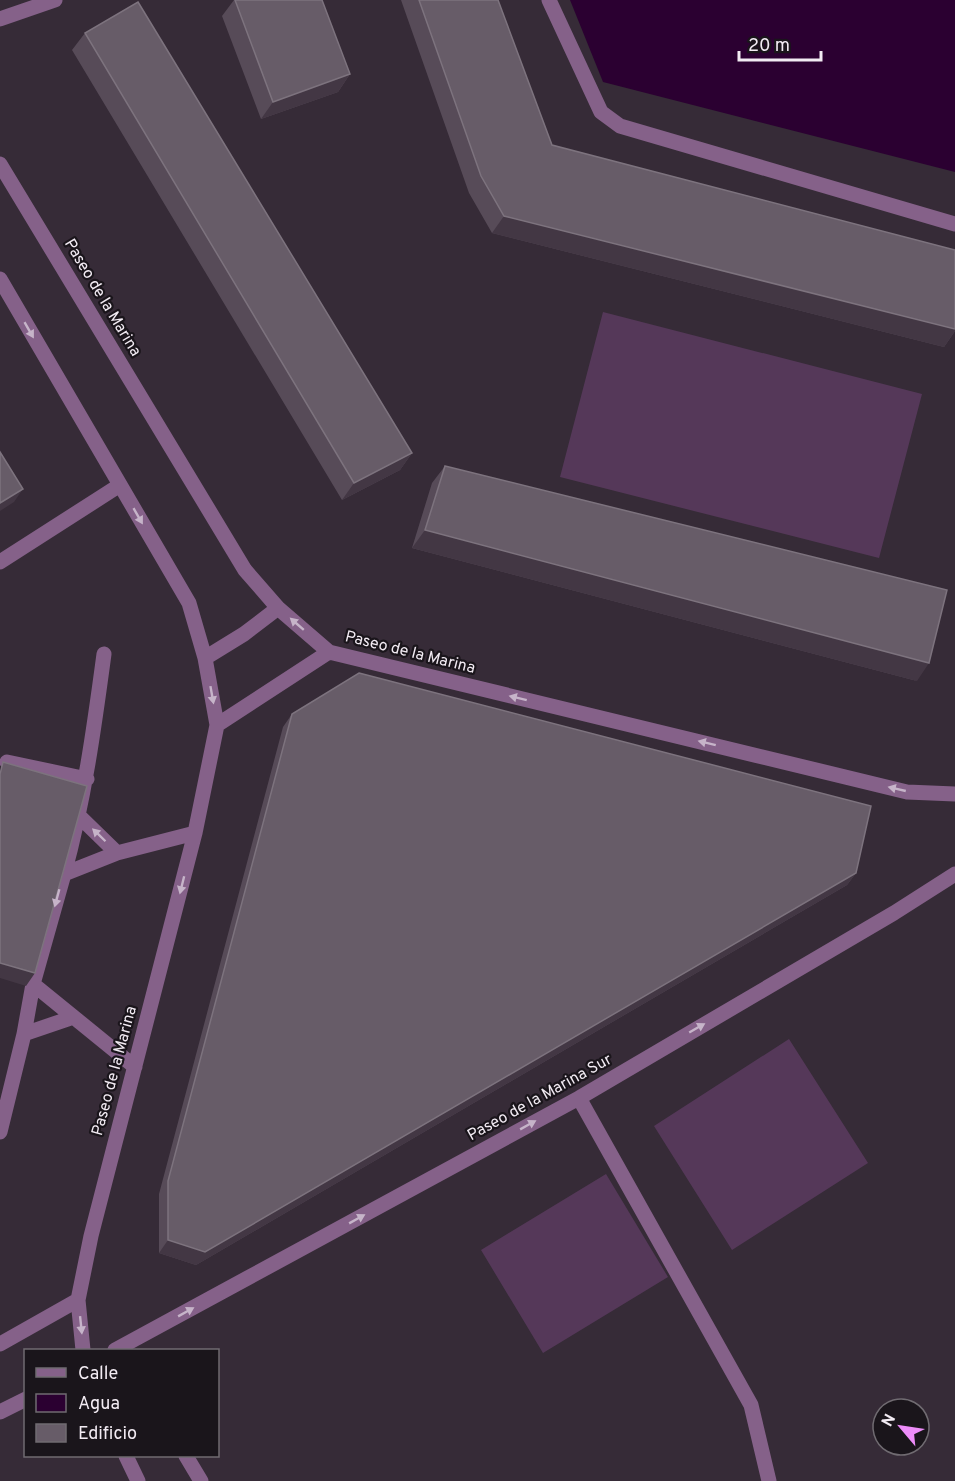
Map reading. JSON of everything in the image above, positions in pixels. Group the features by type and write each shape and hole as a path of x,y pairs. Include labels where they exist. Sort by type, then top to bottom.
{"street":[{"path":"0,19 55,0"},
{"path":"549,0 602,112 620,126 955,224"},
{"name":"Paseo de la Marina","path":"0,164 245,570 278,608 329,652 907,792 955,794"},
{"name":"Paseo de la Marina","path":"0,279 189,603 205,658 217,725 195,833 91,1236 78,1300 83,1349"},
{"path":"0,562 120,485"},
{"path":"205,658 244,634 278,608"},
{"path":"217,725 329,652"},
{"path":"0,1132 24,1034 33,984 80,817 104,654"},
{"path":"7,762 87,779"},
{"path":"80,817 117,853"},
{"path":"64,874 117,853 195,833"},
{"name":"Paseo de la Marina Sur","path":"123,1347 579,1098 884,919 955,874"},
{"path":"33,984 71,1018 135,1067"},
{"path":"24,1034 71,1018"},
{"path":"579,1098 751,1405 769,1481"},
{"path":"0,1344 78,1300"},
{"path":"0,1412 24,1400"},
{"path":"127,1457 138,1481"},
{"path":"187,1457 201,1481"}],"shaded area":[{"path":"603,312 922,394 879,558 560,477"},
{"path":"789,1039 868,1163 732,1250 654,1126"},
{"path":"606,1174 668,1277 543,1353 481,1250"}],"water":[{"path":"570,0 955,0 955,172 603,82"}],"building":[{"path":"235,0 322,0 350,74 273,102"},
{"path":"419,0 498,0 552,145 955,250 955,329 504,216 481,176"},
{"path":"138,2 412,453 354,483 85,33"},
{"path":"0,452 23,489 0,503"},
{"path":"445,466 947,590 929,663 425,530"},
{"path":"359,673 871,806 856,873 205,1252 168,1240 168,1181 292,714"},
{"path":"3,762 87,786 35,973 0,963 0,774"}]}
